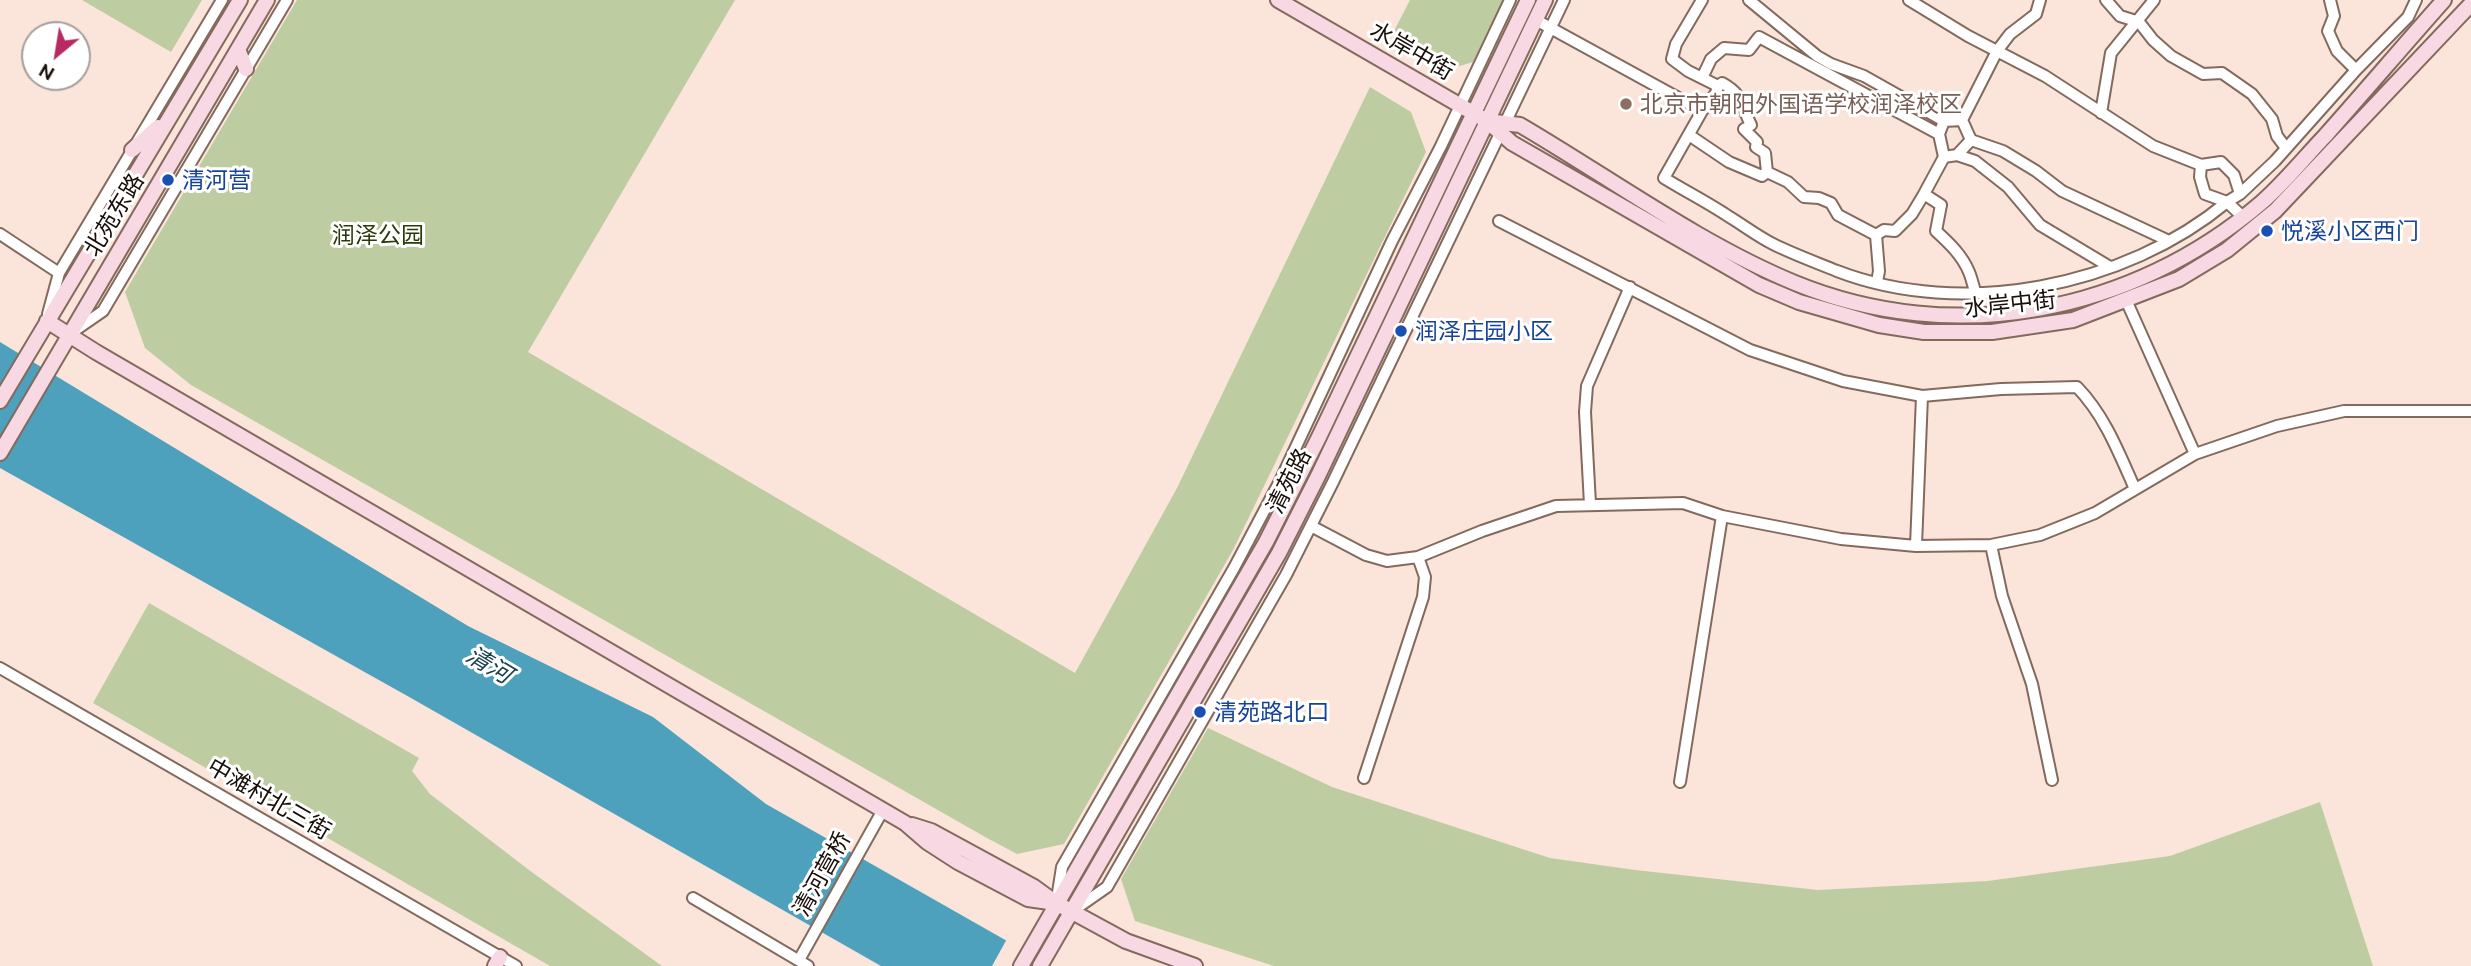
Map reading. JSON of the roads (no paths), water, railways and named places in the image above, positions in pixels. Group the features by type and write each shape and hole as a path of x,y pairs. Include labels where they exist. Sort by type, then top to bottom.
{"street":[{"path":"222,0 59,273 47,321 905,823 942,838 1034,887 1056,903 1126,941 1195,966"},
{"name":"北苑东路","path":"0,401 240,0"},
{"name":"北苑东路","path":"0,453 267,0"},
{"path":"69,335 103,311 287,0"},
{"name":"水岸中街","path":"1278,0 1487,121 1503,128 1520,125 1748,261 1814,290 1886,310 1954,316 1997,315 2067,305 2163,269 2229,229 2298,166 2444,0"},
{"path":"1466,109 1510,0"},
{"name":"清苑路","path":"1021,966 1266,542 1319,437 1466,109 1528,0"},
{"name":"清苑路","path":"1040,966 1279,553 1545,0"},
{"path":"1071,911 1107,887 1286,575 1564,0"},
{"path":"1702,0 1676,44 1672,59 1718,86"},
{"path":"1749,0 1817,56 1831,64 1864,76 1944,121 1962,120"},
{"path":"1909,0 2045,76 2153,146 2201,165 2221,162 2234,175 2240,194"},
{"path":"1962,120 1997,51 2010,34 2036,14 2040,0"},
{"path":"2106,0 2120,16 2139,22 2153,40 2171,56 2203,74 2222,73 2252,94 2272,119 2277,136 2286,148"},
{"path":"2101,113 2111,53 2119,41 2139,22 2154,0"},
{"path":"2330,0 2333,16 2328,30 2337,51 2356,70"},
{"path":"1767,172 1765,153 1756,147 1757,142 1744,129 1751,125 1741,99 1733,89 1722,83 1702,111 1664,178 1773,244 1839,272 1914,289 1976,294 2057,284 2110,267 2169,241 2199,224 2240,194 2408,17 2416,0"},
{"name":"水岸中街","path":"1503,128 1512,143 1759,285 1799,302 1846,317 1924,332 1992,332 2073,320 2179,279 2227,250 2261,223 2301,185 2471,4"},
{"path":"1536,20 1702,111"},
{"path":"1702,78 1711,59 1724,48 1749,50 1759,37 1939,134"},
{"path":"238,49 246,69"},
{"path":"132,150 170,117"},
{"path":"1962,120 1971,140 2003,151 2062,191 2169,241"},
{"path":"1876,235 1884,230 1895,231 1912,215 1944,157 1939,134 1944,121"},
{"path":"1689,135 1729,162 1762,176 1767,172"},
{"path":"1957,155 1971,140"},
{"path":"1944,157 1957,155 1975,161 2008,187 2040,225 2110,267"},
{"path":"2201,165 2200,177 2205,194 2227,202 2243,217"},
{"path":"1767,172 1788,182 1804,197 1819,198 1831,203 1838,215 1876,235"},
{"path":"1924,194 1941,205 1936,231 1964,261 1976,294"},
{"path":"1499,221 1751,350 1843,381 1922,396 2001,389 2077,387 2092,402 2104,422 2135,489"},
{"path":"0,234 59,273"},
{"path":"1876,235 1879,271 1877,282"},
{"path":"1590,504 1585,412 1587,386 1630,288"},
{"path":"2126,300 2195,454"},
{"path":"1916,547 1922,396"},
{"path":"1311,526 1366,555 1387,561 1418,557 1482,531 1556,506 1683,503 1722,516 1841,539 1916,547 1991,545 2040,535 2095,513 2195,454 2277,426 2344,411 2471,411"},
{"path":"1681,782 1722,516"},
{"path":"1991,545 2002,596 2032,684 2052,780"},
{"path":"1364,778 1423,597 1425,577 1418,557"},
{"name":"中滩村北三街","path":"0,668 498,961 516,966"},
{"name":"清河营桥","path":"803,963 883,810"},
{"path":"693,898 803,963"}],"water":[{"name":"清河","path":"0,342 468,626 653,717 766,804 1051,966 881,966 0,468"}],"place":[{"name":"北京市朝阳外国语学校润泽校区","path":"1626,104"},
{"name":"清河营","path":"168,180"},
{"name":"悦溪小区西门","path":"2267,231"},
{"name":"润泽庄园小区","path":"1401,331"},
{"name":"清苑路北口","path":"1200,712"}],"park label":[{"name":"润泽公园","path":"378,235"}]}
